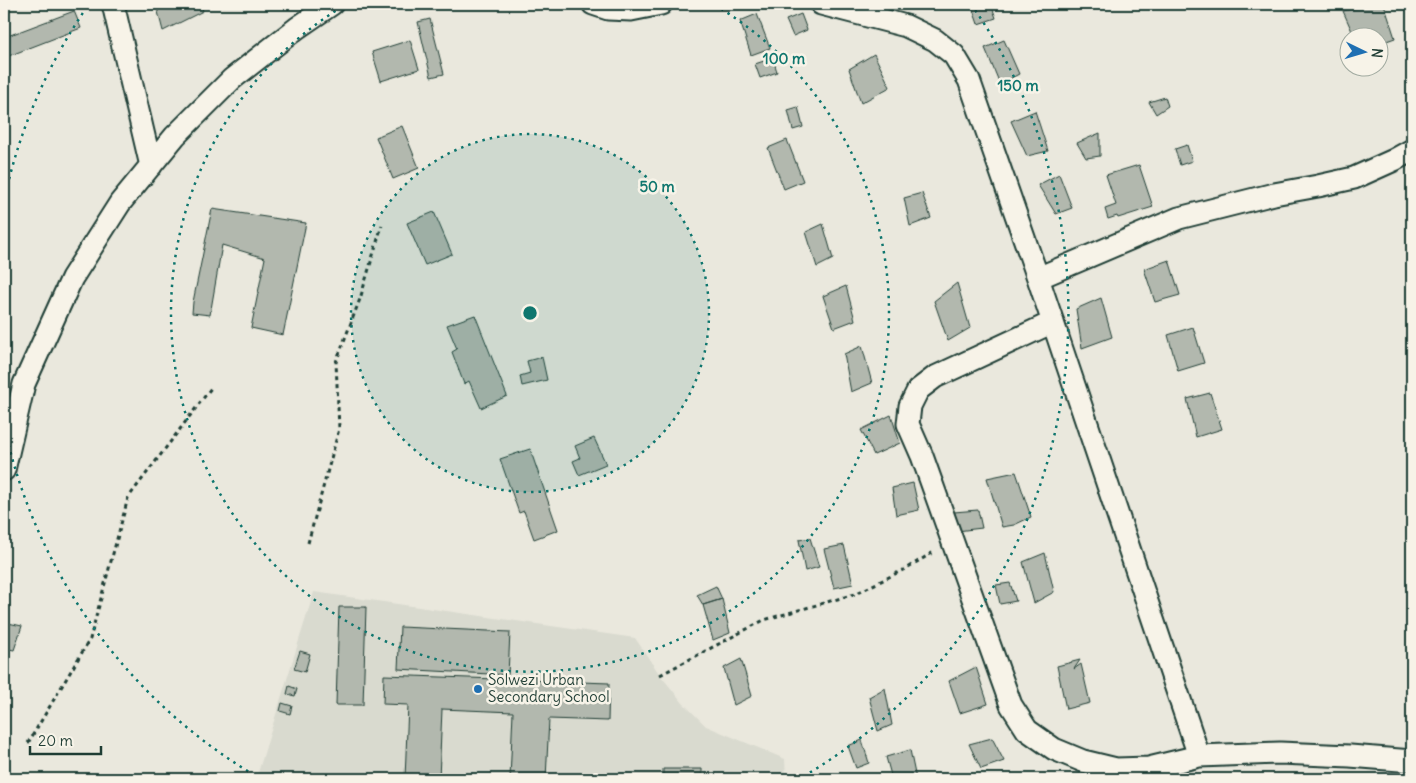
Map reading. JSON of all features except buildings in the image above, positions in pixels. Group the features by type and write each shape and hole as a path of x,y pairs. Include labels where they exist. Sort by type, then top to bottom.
{"street":[{"path":"113,4 151,166"},
{"path":"4,470 24,384 72,278 120,203 175,136 232,78 297,28 332,4"},
{"path":"593,4 608,9 631,10 661,4"},
{"path":"821,4 906,26 935,40 954,56 969,80 1053,322 1198,756"},
{"path":"1038,278 1180,218 1274,194 1354,178 1412,150"},
{"path":"1053,322 935,377 918,390 910,406 908,424 922,456 1010,705 1028,730 1054,749 1083,761 1116,769 1149,768 1198,756 1280,753 1412,761"}],"path":[{"path":"308,544 339,429 336,362 360,299 382,225"},
{"path":"28,743 90,639 128,498 211,388"},
{"path":"660,676 764,620 854,594 952,543"}],"shaded area":[{"name":"Solwezi Urban Secondary School","path":"314,592 635,638 660,675 683,703 706,726 785,759 786,779 256,779"}],"place":[{"name":"Solwezi Urban Secondary School","path":"478,689"}]}
